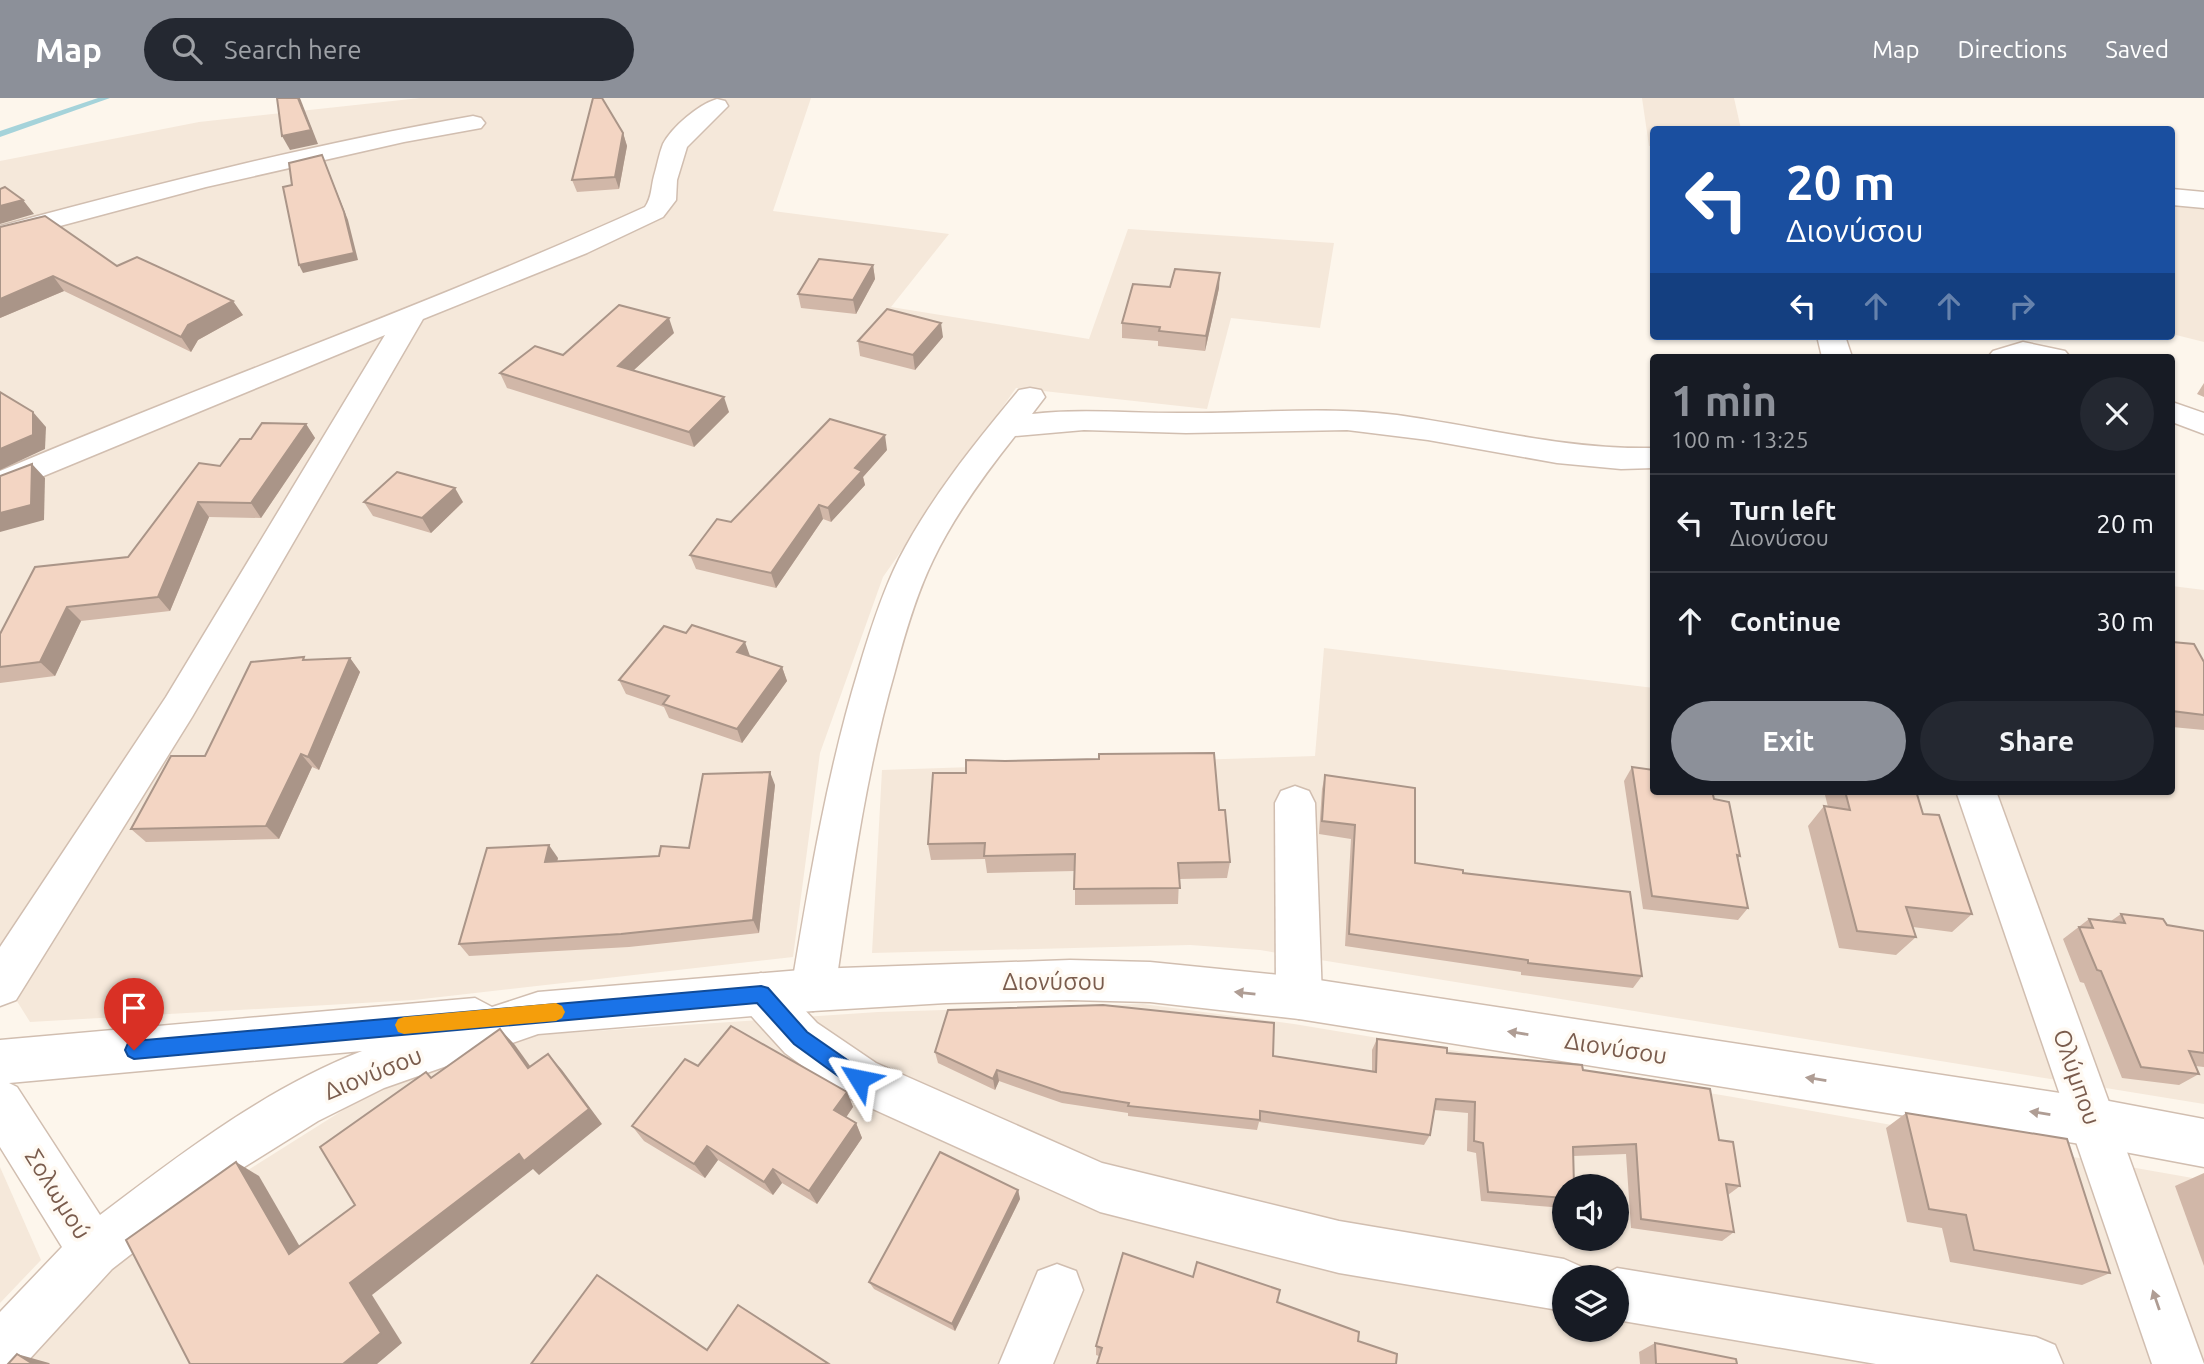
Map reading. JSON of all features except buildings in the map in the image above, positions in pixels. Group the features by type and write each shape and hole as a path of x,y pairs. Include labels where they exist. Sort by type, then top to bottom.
{"street":[{"path":"0,483 149,419 411,315 654,212 663,200 665,180 675,145 717,106"},
{"path":"0,234 202,180 404,135 473,123"},
{"path":"2175,197 2204,200"},
{"path":"0,985 179,707 411,315"},
{"path":"2013,354 2023,351 2040,354"},
{"path":"813,990 841,810 863,711 898,601 921,550 949,504 1030,397"},
{"path":"2175,412 2204,424"},
{"path":"1005,427 1082,420 1199,423 1294,418 1337,419 1397,425 1516,448 1574,455 1650,458"},
{"name":"Ολύμπου","path":"1977,795 2179,1364"},
{"path":"1295,803 1299,999"},
{"name":"Διονύσου","path":"0,1351 94,1251 224,1153 302,1104 373,1069 538,1013 813,990 998,981 1112,981 1299,999 2093,1122 2204,1143"},
{"path":"761,994 800,1038 859,1079 1100,1187 1339,1247 1552,1283"},
{"path":"0,1062 538,1013"},
{"name":"Σολωμού","path":"0,1103 94,1251"},
{"path":"1026,1364 1057,1290"},
{"path":"1629,1296 2036,1364"}],"shaded area":[{"path":"420,98 811,98 773,211 949,234 891,307 1089,339 1128,229 1334,243 1320,328 1231,318 1207,409 1016,388 883,577 820,753 793,957 414,1000 30,1022 0,974 0,161 199,122"},
{"path":"1642,98 1734,98 1740,126 1650,126 1649,146"},
{"path":"2175,203 2204,206 2204,342 2175,335"},
{"path":"2175,586 2204,590 2204,1104 1260,950 1190,945 872,953 882,770 1315,756 1324,648 1650,688 1650,795 2175,795"},
{"path":"1143,1004 1294,1024 1727,1096 2204,1180 2204,1364 13,1364 132,1243 348,1107 475,1039 878,1012"},
{"path":"0,1167 41,1260 0,1303"}],"waterway":[{"path":"0,134 106,98"}],"slow traffic":[{"path":"404,1025 556,1012"}],"route":[{"path":"134,1050 761,994 800,1038 859,1079"}]}
